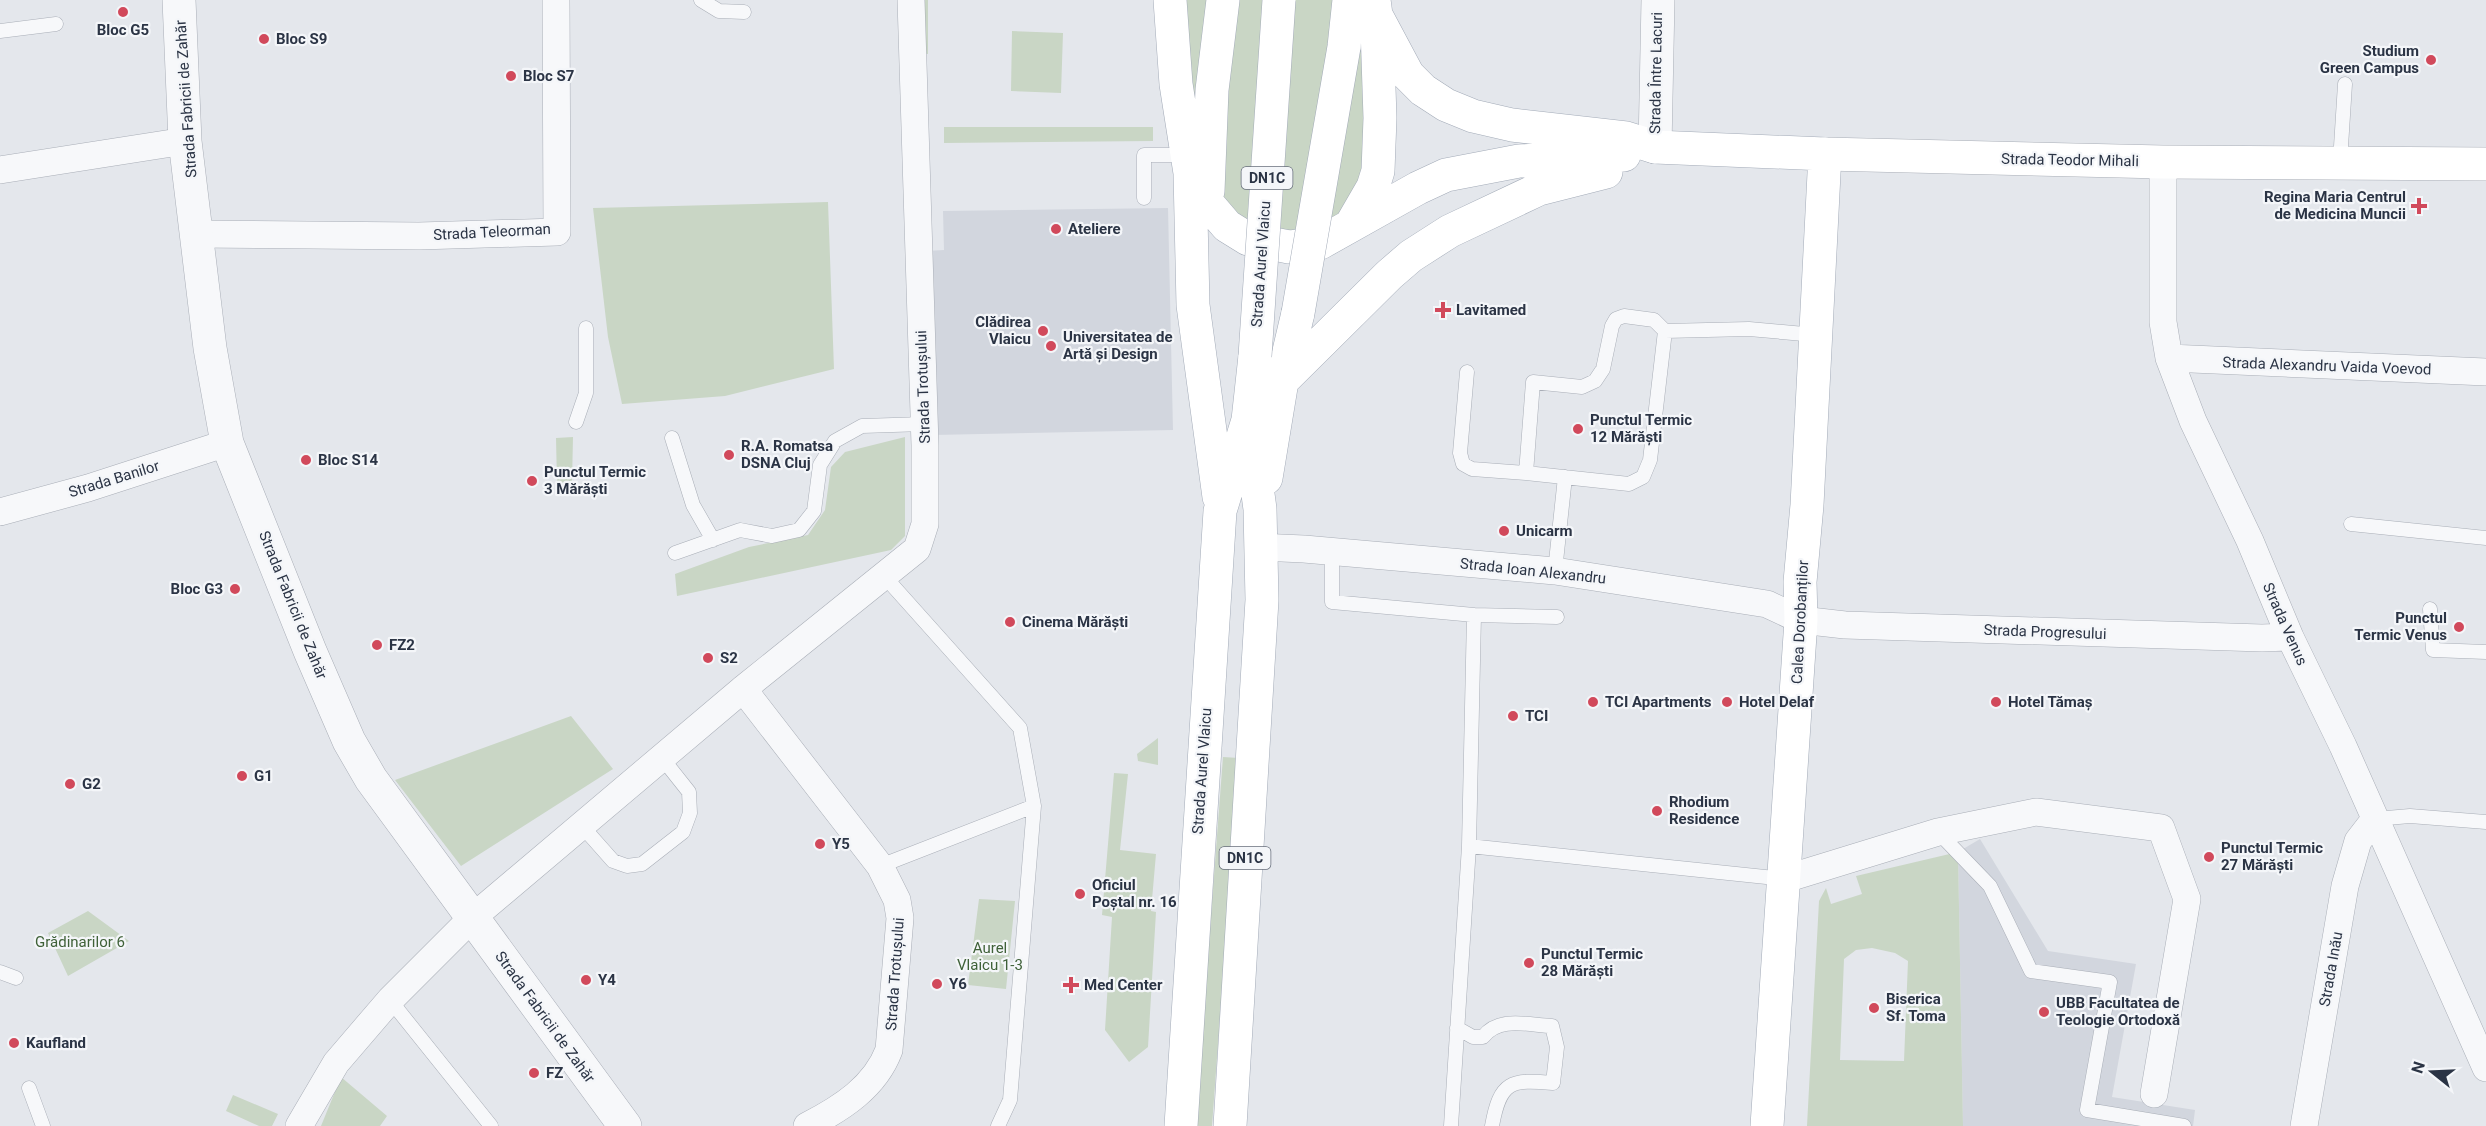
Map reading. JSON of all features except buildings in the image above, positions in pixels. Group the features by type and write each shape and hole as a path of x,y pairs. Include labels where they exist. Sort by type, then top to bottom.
{"main road":[{"path":"1170,0 1176,84 1188,164 1193,305 1218,481 1220,511"},
{"path":"1209,205 1208,165 1212,90 1223,0"},
{"name":"Strada Aurel Vlaicu","path":"1182,1126 1220,511 1248,420 1255,356 1279,0"},
{"path":"1366,5 1408,75 1424,90 1446,105 1473,116 1512,125 1626,138 1660,147"},
{"path":"1260,509 1282,381 1298,313 1344,47 1366,5"},
{"path":"1348,229 1373,187 1380,155 1366,5"},
{"path":"1188,164 1209,205 1227,226 1248,238 1288,246 1320,243 1418,188 1446,175 1519,161 1623,155 1660,147"},
{"path":"1282,381 1389,275 1411,256 1450,231 1539,189 1624,168 1660,147"},
{"name":"Strada Teodor Mihali","path":"1660,147 1826,154 2163,162 2486,164"},
{"name":"Calea Dorobanților","path":"1767,1126 1801,620 1800,582 1807,505 1826,154"},
{"name":"Strada Aurel Vlaicu","path":"1230,1126 1262,600 1260,509 1248,420"}],"street":[{"name":"Strada Fabricii de Zahăr","path":"179,0 186,141 210,348 227,443 310,651 349,741 371,779 625,1126"},
{"name":"Strada Teleorman","path":"198,234 419,236 557,232 556,0"},
{"name":"Strada Trotușului","path":"298,1126 336,1063 382,1009 472,918 743,689 917,549 925,524 924,423 911,0"},
{"name":"Strada Între Lacuri","path":"1658,0 1660,147"},
{"path":"0,170 186,141"},
{"name":"Strada Venus","path":"2163,162 2163,322 2169,358 2193,421 2250,542 2290,637 2343,746 2486,1068"},
{"name":"Strada Alexandru Vaida Voevod","path":"2169,358 2486,372"},
{"name":"Strada Banilor","path":"0,512 88,489 227,443"},
{"name":"Strada Ioan Alexandru","path":"1261,547 1555,571 1767,604 1801,620"},
{"name":"Strada Progresului","path":"1801,620 1845,625 2250,638 2290,637"},
{"name":"Strada Trotușului","path":"743,689 880,866 897,900 900,918 889,1050 883,1067 835,1120 807,1126"},
{"path":"1785,879 1938,832 2036,812 2161,828 2187,899 2154,1094"},
{"name":"Strada Inău","path":"2304,1126 2345,886 2358,841 2375,819"}],"lane":[{"path":"701,0 719,11 744,12"},
{"path":"0,31 56,24"},
{"path":"2340,162 2344,84"},
{"path":"1144,198 1144,156 1188,164"},
{"path":"1526,472 1533,382 1582,387 1595,381 1603,369 1612,326 1616,319 1624,316 1654,320 1665,331 1749,329 1816,335"},
{"path":"576,423 586,393 586,328"},
{"path":"1467,372 1460,453 1463,464 1472,469 1526,472 1629,484 1643,477 1650,460 1665,331"},
{"path":"675,553 740,530 772,536 799,530 814,511 820,465 835,441 862,426 924,423"},
{"path":"672,438 693,505 713,540"},
{"path":"1555,571 1565,477"},
{"path":"2351,524 2486,537"},
{"path":"1332,551 1332,602 1473,615 1557,617"},
{"path":"885,577 1020,729 1034,806 1010,1100 998,1126"},
{"path":"2430,609 2433,650 2486,652"},
{"path":"1451,1126 1469,846 1473,615"},
{"path":"582,826 613,861 627,866 642,864 683,832 690,813 689,792 662,758"},
{"path":"880,866 1034,806"},
{"path":"2375,819 2410,816 2486,822"},
{"path":"1938,832 1990,886 2031,971 2110,982 2087,1110 2184,1126"},
{"path":"1469,846 1785,879"},
{"path":"0,972 16,978"},
{"path":"382,1009 491,1126"},
{"path":"1457,1028 1473,1037 1483,1037 1489,1029 1499,1024 1552,1026 1557,1047 1553,1083 1522,1080 1508,1086 1496,1106 1492,1126"},
{"path":"28,1088 43,1126"}],"shaded area":[{"name":"Universitatea de Artă și Design","path":"1168,208 1173,430 933,435 926,251 944,250 943,211"},
{"name":"UBB Facultatea de Teologie Ortodoxă","path":"1980,839 2048,951 2136,964 2112,1097 2195,1110 2193,1126 1963,1126 1958,852"}],"green space":[{"path":"918,0 928,0 928,54 917,53"},
{"path":"1175,0 1369,0 1372,166 1344,225 1286,241 1215,203"},
{"path":"1012,31 1063,33 1061,93 1011,91"},
{"path":"944,127 1153,127 1153,141 944,143"},
{"path":"828,202 834,369 725,396 622,404 608,337 593,208"},
{"path":"573,437 572,482 557,483 556,438"},
{"path":"905,437 905,536 891,550 677,596 675,574 749,547 808,535 825,510 831,467 845,452"},
{"path":"571,716 613,769 461,866 395,780"},
{"path":"1158,738 1158,765 1138,761 1137,754"},
{"path":"1223,757 1239,758 1212,1126 1195,1126"},
{"path":"1114,773 1128,774 1120,850 1156,854 1151,911 1156,912 1148,1047 1129,1062 1105,1030 1112,917 1102,915"},
{"path":"1958,852 1963,1126 1807,1126 1819,901 1826,888 1831,904 1862,894 1856,876","holes":["1872,948 1895,953 1908,961 1904,1061 1840,1060 1844,959 1856,950"]},
{"name":"Aurel Vlaicu 1-3","path":"979,899 1015,901 1006,989 968,985"},
{"name":"Grădinarilor 6","path":"88,911 129,941 68,976 48,933"},
{"path":"341,1077 387,1116 380,1126 321,1126"},
{"path":"233,1095 278,1114 272,1126 259,1126 226,1111"}],"place":[{"name":"Bloc G5","path":"123,12"},
{"name":"Bloc S9","path":"264,39"},
{"name":"Studium Green Campus","path":"2431,60"},
{"name":"Bloc S7","path":"511,76"},
{"name":"Regina Maria Centrul de Medicina Muncii","path":"2419,206"},
{"name":"Ateliere","path":"1056,229"},
{"name":"Lavitamed","path":"1443,310"},
{"name":"Clădirea Vlaicu","path":"1043,331"},
{"name":"Universitatea de Artă și Design","path":"1051,346"},
{"name":"Punctul Termic 12 Mărăști","path":"1578,429"},
{"name":"R.A. Romatsa DSNA Cluj","path":"729,455"},
{"name":"Bloc S14","path":"306,460"},
{"name":"Punctul Termic 3 Mărăști","path":"532,481"},
{"name":"Unicarm","path":"1504,531"},
{"name":"Bloc G3","path":"235,589"},
{"name":"Cinema Mărăști","path":"1010,622"},
{"name":"Punctul Termic Venus","path":"2459,627"},
{"name":"FZ2","path":"377,645"},
{"name":"S2","path":"708,658"},
{"name":"TCI Apartments","path":"1593,702"},
{"name":"Hotel Delaf","path":"1727,702"},
{"name":"Hotel Tămaș","path":"1996,702"},
{"name":"TCI","path":"1513,716"},
{"name":"G1","path":"242,776"},
{"name":"G2","path":"70,784"},
{"name":"Rhodium Residence","path":"1657,811"},
{"name":"Y5","path":"820,844"},
{"name":"Punctul Termic 27 Mărăști","path":"2209,857"},
{"name":"Oficiul Poștal nr. 16","path":"1080,894"},
{"name":"Punctul Termic 28 Mărăști","path":"1529,963"},
{"name":"Y4","path":"586,980"},
{"name":"Y6","path":"937,984"},
{"name":"Med Center","path":"1071,985"},
{"name":"Biserica Sf. Toma","path":"1874,1008"},
{"name":"UBB Facultatea de Teologie Ortodoxă","path":"2044,1012"},
{"name":"Kaufland","path":"14,1043"},
{"name":"FZ","path":"534,1073"}]}
